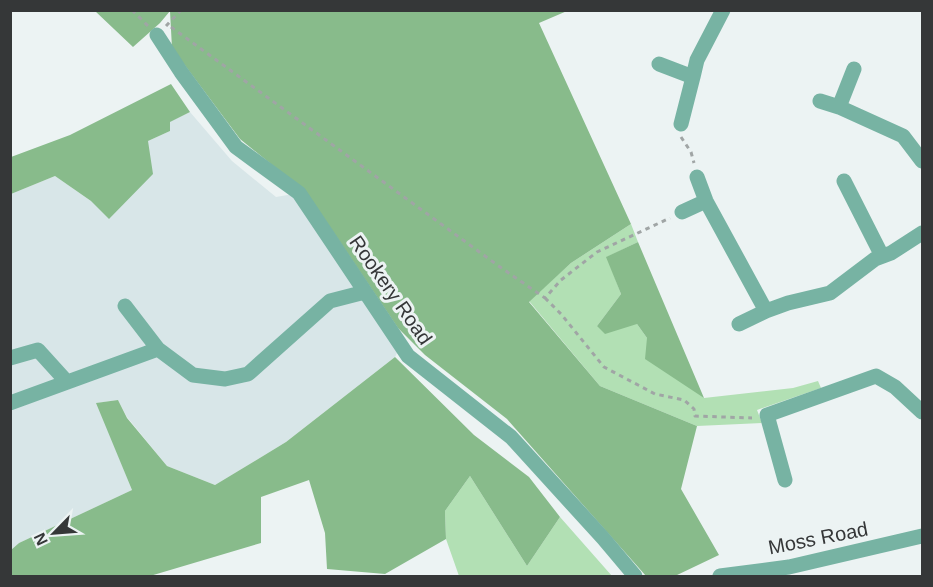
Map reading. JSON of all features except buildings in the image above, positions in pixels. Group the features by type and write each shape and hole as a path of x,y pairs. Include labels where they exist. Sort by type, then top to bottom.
{"street":[{"path":"681,123 697,60 723,10"},
{"name":"Rookery Road","path":"162,30 181,72 236,147 298,193 408,356 511,437 635,576"},
{"path":"659,64 693,77"},
{"path":"839,107 854,69"},
{"path":"820,101 839,107 903,136 922,160"},
{"path":"697,177 706,201 766,311"},
{"path":"844,181 882,256"},
{"path":"682,212 706,201"},
{"path":"740,324 788,303 830,293 875,259 922,233"},
{"path":"125,306 158,349 193,375 225,379 248,374 330,302 365,292"},
{"path":"10,403 158,349"},
{"path":"10,358 38,350 67,382"},
{"path":"785,480 767,416 876,376 895,387 922,412"},
{"name":"Moss Road","path":"720,576 789,567 922,536"}],"path":[{"path":"132,10 545,298 568,322 604,367 656,394 684,400 694,409 695,416 749,418 767,416"},
{"path":"162,30 181,10"},
{"path":"681,123 680,134 691,152 697,177"},
{"path":"545,298 561,280 597,252 682,212"}],"shaded area":[{"path":"190,112 232,161 276,197 299,193 401,345 395,357 286,442 215,485 167,466 127,417 118,400 97,403 132,490 19,543 11,550 11,194 55,176 91,201 148,141 170,131 169,122"}],"green space":[{"path":"95,11 170,11 133,47"},
{"path":"170,11 567,11 539,23 631,224 571,263 529,302 600,386 697,426 681,489 719,555 675,576 646,576 507,419 425,355 398,328 307,193 240,139 172,48"},
{"path":"171,84 190,112 170,122 170,131 148,141 153,174 109,219 91,201 55,176 11,194 11,157 70,135"},
{"path":"631,224 638,242 607,257 621,294 597,326 637,324 647,338 704,398 793,388 818,381 821,388 757,410 762,423 697,426 600,386 529,301 571,263"},
{"path":"638,242 704,398 645,359 647,338 637,324 605,334 597,326 621,294 606,257"},
{"path":"395,357 474,435 529,477 560,517 527,566 470,476 445,511 446,539 385,574 327,569 325,533 309,480 261,497 261,543 150,576 11,576 11,550 19,543 132,490 96,403 118,400 127,418 167,466 215,485 286,442"},
{"path":"470,476 527,566 560,517 612,576 459,576 446,539 445,511"}]}
